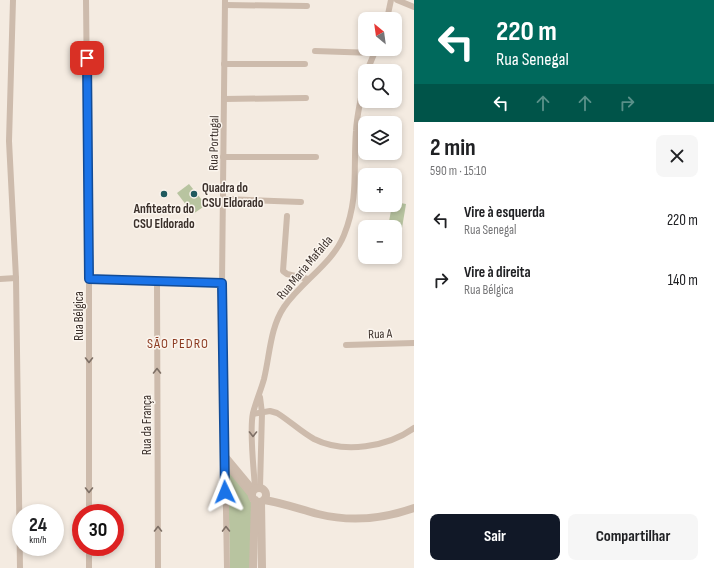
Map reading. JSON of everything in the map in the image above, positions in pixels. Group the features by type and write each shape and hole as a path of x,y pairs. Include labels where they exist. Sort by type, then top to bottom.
{"street":[{"path":"13,0 9,141 16,278 20,568"},
{"name":"Rua Bélgica","path":"86,0 89,279 89,504"},
{"path":"388,12 391,0"},
{"path":"396,0 414,7"},
{"path":"225,3 307,6"},
{"name":"Rua Portugal","path":"225,3 222,283 227,568"},
{"path":"315,51 358,51"},
{"path":"224,64 305,64"},
{"path":"224,99 306,98"},
{"name":"Rua Maria Mafalda","path":"258,494 253,414 260,396 276,319 285,305 331,256 344,236 356,188 357,116 359,108"},
{"path":"223,157 316,157"},
{"path":"223,199 301,202"},
{"path":"287,216 283,271 287,274 308,279"},
{"path":"0,279 16,278"},
{"path":"89,279 222,283"},
{"name":"Rua da França","path":"157,281 158,568"},
{"name":"Rua A","path":"346,345 414,343"},
{"name":"Rua Maria Mafalda","path":"258,494 262,413 260,396"},
{"path":"253,414 277,413 315,440 334,445 372,445 392,440 414,428"},
{"path":"224,454 258,494 262,568"},
{"path":"224,462 258,494 318,514 346,518 381,517 414,508"},
{"path":"253,568 258,494"},
{"path":"89,556 89,568"}],"green space":[{"path":"189,184 206,205 193,214 177,193"},
{"path":"402,203 406,204 402,228 402,220 389,220 391,212 402,212"},
{"path":"228,470 247,492 251,502 251,568 230,568"}],"place":[{"name":"Anfiteatro do CSU Eldorado","path":"164,194"},
{"name":"Quadra do CSU Eldorado","path":"194,194"}],"district":[{"name":"SÃO PEDRO","path":"178,343"}],"route":[{"path":"87,58 89,279 222,283 225,492"}]}
